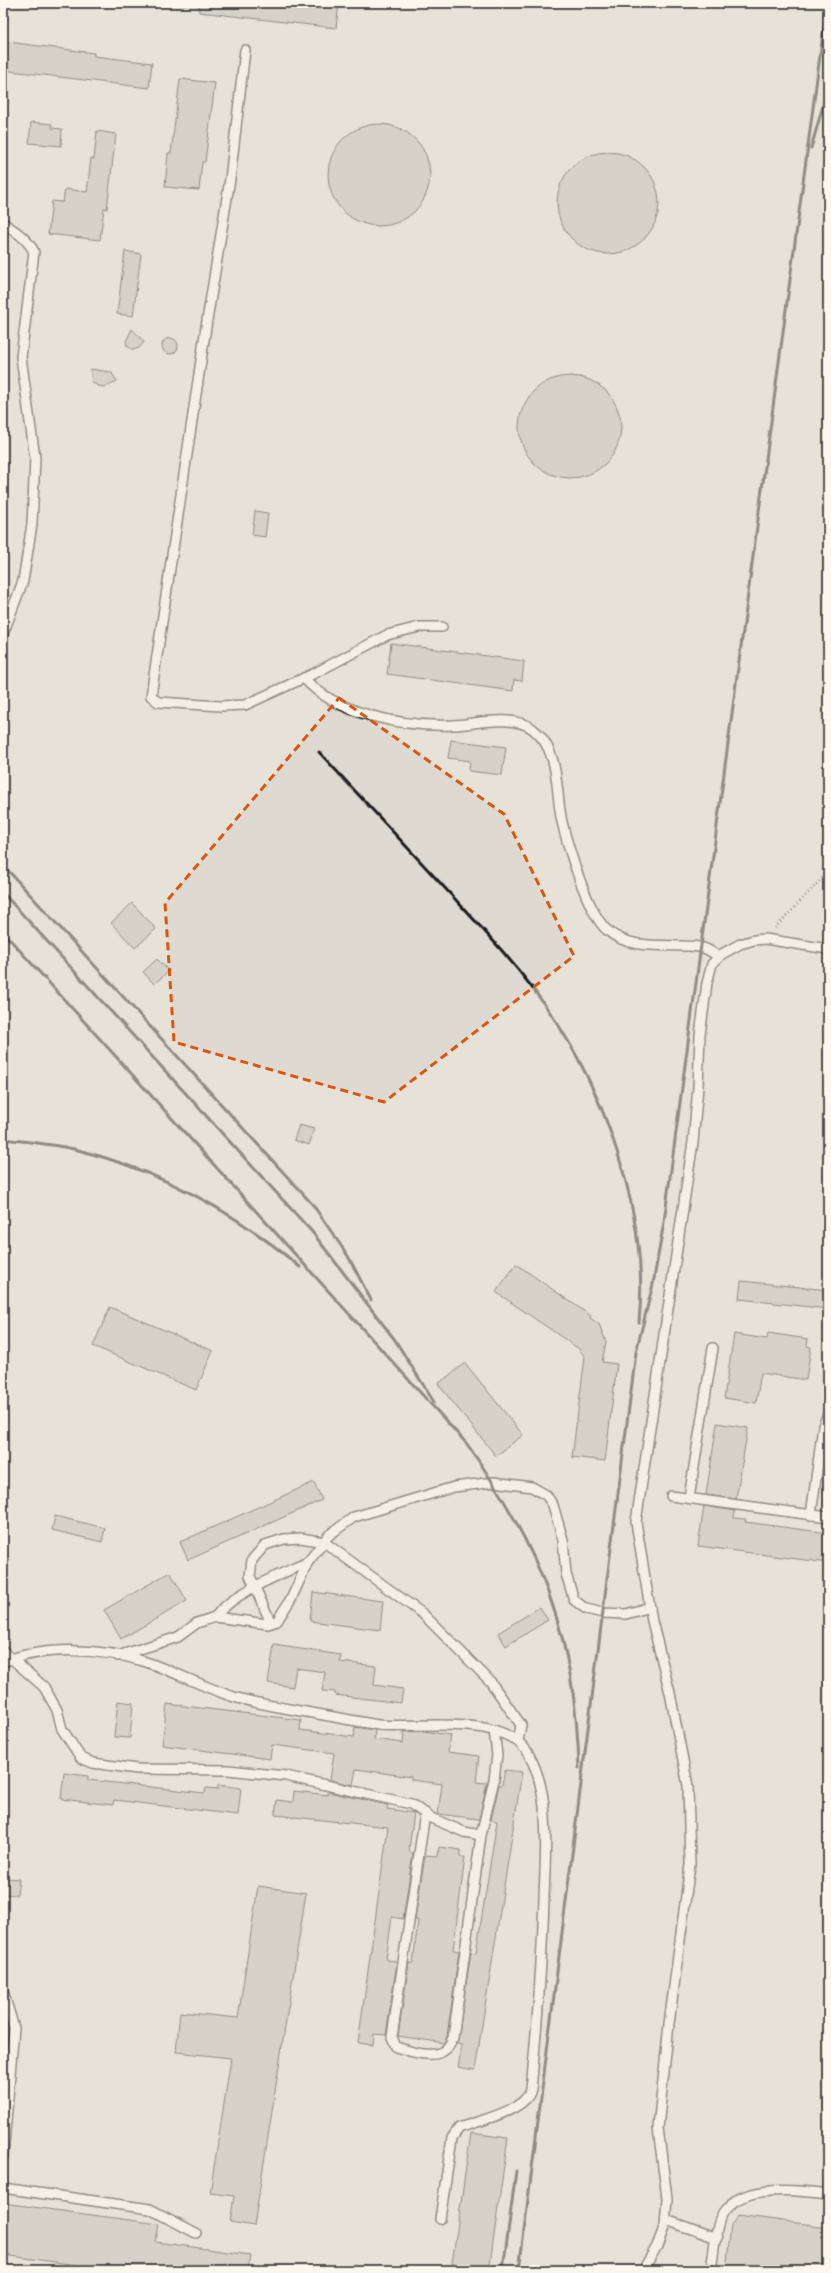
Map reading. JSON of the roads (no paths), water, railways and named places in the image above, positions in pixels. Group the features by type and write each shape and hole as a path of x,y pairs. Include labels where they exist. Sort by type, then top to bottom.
{"lane":[{"path":"245,50 230,179 151,696 158,702 220,706 245,704 304,678 386,635 419,627 442,627"},
{"path":"3,223 19,233 32,246 34,252 21,357 35,458 32,524 23,581 3,634"},
{"path":"304,678 314,689 345,708 367,714 430,725 514,721 532,729 546,744 553,759 562,822 592,909 606,929 619,939 642,944 701,947 719,957"},
{"path":"643,2270 657,2246 666,2220 667,2198 658,2128 669,2024 690,1865 690,1842 688,1786 670,1693 650,1607 636,1522 637,1503 693,1142 698,1087 700,1035 707,983 712,964 719,957 740,944 765,939 828,948"},
{"path":"689,1498 712,1348"},
{"path":"811,1515 823,1426 828,1414"},
{"path":"118,1656 178,1637 197,1623 215,1617 271,1623 277,1621 292,1597 308,1562 329,1535 354,1517 454,1487 494,1482 532,1487 546,1496 554,1505 563,1540 566,1574 574,1600 586,1608 602,1613 626,1614 650,1607"},
{"path":"671,1496 828,1517"},
{"path":"271,1623 254,1588 250,1576 252,1560 265,1545 284,1539 301,1538 324,1542 422,1614 490,1681 521,1725 518,1740"},
{"path":"215,1617 224,1605 254,1588 308,1562"},
{"path":"7,1661 41,1652 71,1650 118,1656 143,1661 236,1697 379,1725 454,1725 486,1728 518,1740 528,1753 539,1776 545,1849 541,1986 531,2090 525,2102 512,2109 459,2128 455,2132 452,2138 440,2219"},
{"path":"3,1651 7,1661 44,1687 57,1710 62,1729 81,1758 93,1763 137,1769 228,1770 286,1776 411,1804 449,1826 481,1835"},
{"path":"425,1813 392,2037 396,2047 413,2052 436,2054 446,2050 453,2038 481,1835 494,1780 497,1756 494,1730"},
{"path":"3,1991 14,2028 3,2156"},
{"path":"3,2188 150,2209 196,2233"},
{"path":"711,2270 717,2238 718,2223 724,2210 736,2199 751,2194 773,2191 828,2194"},
{"path":"666,2220 717,2238"}],"railway":[{"path":"519,2270 636,1352 653,1284 664,1222 827,3"},
{"path":"811,148 828,88"},
{"path":"319,752 519,971 562,1031 583,1069 602,1109 617,1152 629,1195 637,1238 640,1281 639,1322"},
{"path":"3,865 313,1205 348,1256 371,1300"},
{"path":"3,893 313,1233 395,1340 434,1402"},
{"path":"3,932 467,1444 493,1483 515,1521 534,1558 550,1597 562,1636 571,1677 579,1768"},
{"path":"3,1139 78,1150 108,1159 167,1182 196,1196 250,1229 300,1267"},
{"path":"503,2270 516,2171"}]}
